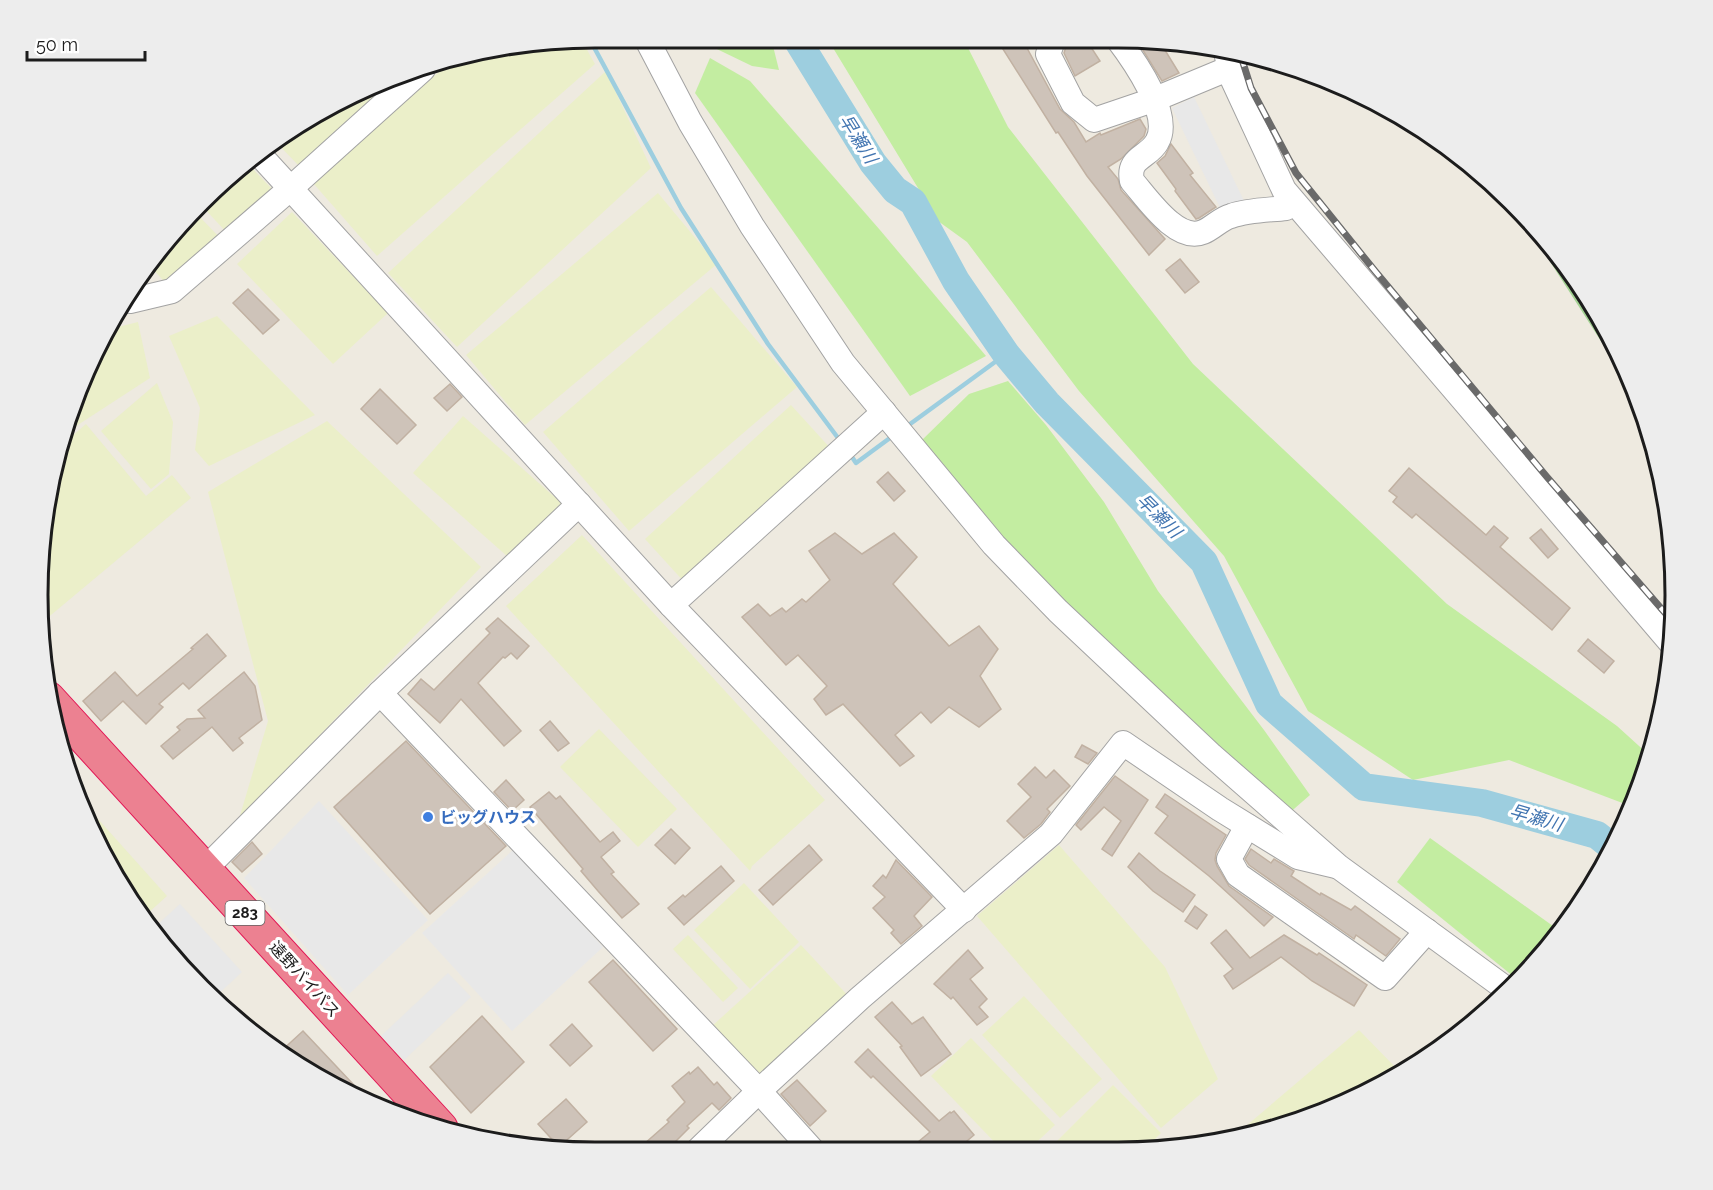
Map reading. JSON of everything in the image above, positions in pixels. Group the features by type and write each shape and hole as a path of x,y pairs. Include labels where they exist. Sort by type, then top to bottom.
{"highway":[{"name":"遠野バイパス","path":"61,713 430,1116"},
{"name":"遠野バイパス","path":"71,750 393,1103"}],"street":[{"path":"651,48 690,122 752,226 843,363 994,545 1058,611 1210,754 1339,867 1501,985"},
{"path":"1050,48 1048,54 1073,103 1094,120 1154,99 1225,59"},
{"path":"1125,48 1137,65 1160,115 1161,133 1157,143 1133,164 1130,171 1132,181 1174,228 1191,235 1204,232 1231,215 1286,208"},
{"path":"1227,60 1232,78 1284,190 1664,634"},
{"path":"135,300 172,291 410,80"},
{"path":"264,159 671,605 964,910"},
{"path":"671,605 884,412"},
{"path":"205,869 380,693 579,504"},
{"path":"380,693 759,1090 805,1142"},
{"path":"706,1142 759,1090 860,998 1051,834 1123,743 1298,857 1339,867"},
{"path":"1247,825 1229,859 1238,875 1386,978 1426,931"}],"green space":[{"path":"586,48 595,64 377,256 313,183 440,71 488,59 559,49"},
{"path":"715,48 774,48 779,70 752,66"},
{"path":"833,48 968,48 1008,127 1193,364 1447,604 1617,726 1642,749 1623,803 1509,760 1413,780 1308,711 1224,556 1079,391 967,242 938,221"},
{"path":"710,58 750,81 986,356 910,396 695,93"},
{"path":"606,71 651,168 457,347 388,273"},
{"path":"381,92 300,167 281,147 321,121"},
{"path":"253,169 274,191 228,234 206,210"},
{"path":"658,193 717,264 525,425 466,355"},
{"path":"292,212 388,313 333,364 237,264"},
{"path":"200,217 223,241 172,290 155,271"},
{"path":"1544,253 1573,291 1610,355"},
{"path":"711,287 797,387 629,531 543,432"},
{"path":"217,316 315,415 209,466 195,450 200,408 169,336"},
{"path":"138,322 150,378 75,427 104,353 118,327"},
{"path":"1008,381 1046,425 1104,502 1158,591 1264,730 1310,795 1287,815 1073,615 990,529 921,441 969,394"},
{"path":"157,383 173,422 169,474 151,489 101,431"},
{"path":"791,405 832,450 686,584 645,539"},
{"path":"463,416 566,507 516,564 413,473"},
{"path":"327,421 481,567 239,819 268,721 208,492"},
{"path":"86,424 146,496 172,475 191,498 49,617 49,559 53,524 72,436"},
{"path":"582,535 825,800 752,866 750,871 506,606"},
{"path":"599,729 677,809 638,847 560,767"},
{"path":"95,815 167,896 149,912 121,868"},
{"path":"1430,838 1553,926 1512,975 1397,882"},
{"path":"1059,845 1165,967 1218,1079 1161,1128 977,916"},
{"path":"744,883 799,942 750,989 694,930"},
{"path":"688,935 738,988 723,1002 673,949"},
{"path":"801,945 852,1000 762,1082 711,1027"},
{"path":"1024,996 1102,1079 1060,1118 982,1035"},
{"path":"1359,1030 1395,1067 1360,1086 1327,1100 1294,1113 1246,1126"},
{"path":"971,1038 1055,1125 1037,1142 994,1142 931,1076"},
{"path":"1113,1085 1161,1133 1153,1141 1056,1142"}],"shaded area":[{"path":"1194,97 1245,203 1223,214 1172,108"},
{"path":"319,801 428,920 348,995 244,878"},
{"path":"513,850 603,947 512,1031 422,933"},
{"path":"180,904 242,972 220,993 184,956 158,924"},
{"path":"448,973 471,997 404,1060 381,1036"}],"building":[{"path":"1002,48 1027,48 1060,109 1074,122 1086,142 1100,133 1101,135 1140,119 1146,129 1144,136 1121,159 1108,167 1118,179 1121,190 1165,239 1149,255 1087,176 1058,132 1056,133"},
{"path":"1066,48 1092,48 1100,61 1075,76 1064,53"},
{"path":"1142,49 1165,50 1179,73 1162,81"},
{"path":"1171,144 1193,173 1190,175 1216,207 1199,218 1196,219 1157,163 1165,156"},
{"path":"1180,259 1199,282 1185,293 1166,270"},
{"path":"248,289 279,320 263,334 233,303"},
{"path":"450,384 462,397 447,411 434,398"},
{"path":"380,389 416,425 397,444 361,409"},
{"path":"1409,468 1486,535 1494,526 1508,538 1500,547 1570,608 1552,630 1416,514 1412,518 1393,502 1397,497 1389,491"},
{"path":"888,472 905,491 894,501 877,482"},
{"path":"1541,529 1558,549 1548,558 1530,538"},
{"path":"835,533 862,554 894,533 917,557 893,584 949,646 979,626 998,649 980,676 1001,709 979,727 949,707 931,723 921,712 895,735 914,756 900,766 843,704 826,715 814,699 827,686 798,655 786,665 742,617 758,604 770,616 782,608 786,612 802,599 806,602 830,580 809,551"},
{"path":"498,618 529,646 517,659 511,653 503,657 478,683 521,731 504,746 461,699 440,723 408,694 421,679 434,690 490,633 486,629"},
{"path":"207,634 226,656 189,689 183,683 159,704 163,707 146,724 123,701 101,721 83,701 115,672 137,696 193,649 191,648"},
{"path":"1588,639 1614,661 1604,673 1578,651"},
{"path":"244,672 255,686 262,720 239,738 243,743 233,751 212,727 173,759 161,746 180,730 177,727 187,719 205,718 198,710"},
{"path":"550,721 569,743 558,751 540,730"},
{"path":"406,741 506,846 430,914 334,807"},
{"path":"1082,745 1097,753 1088,764 1075,757"},
{"path":"1035,767 1046,778 1054,770 1070,786 1047,809 1050,812 1041,824 1024,838 1007,821 1031,797 1018,784"},
{"path":"1115,776 1148,800 1112,856 1102,849 1121,821 1104,807 1081,830 1076,825"},
{"path":"506,780 524,800 512,811 494,792"},
{"path":"549,792 556,799 560,796 600,842 613,832 620,841 601,857 614,872 611,874 639,904 622,918 530,807"},
{"path":"1165,794 1226,835 1216,853 1217,866 1229,886 1273,917 1264,926 1209,876 1155,833 1168,816 1156,807"},
{"path":"671,829 690,848 675,864 655,845"},
{"path":"252,842 262,854 242,872 232,862"},
{"path":"809,845 822,860 773,905 759,890"},
{"path":"1251,849 1271,863 1274,859 1294,871 1291,876 1320,895 1321,893 1351,910 1355,906 1400,939 1386,956 1356,935 1354,939 1249,865 1245,859"},
{"path":"1139,853 1160,871 1195,895 1183,912 1153,891 1128,867"},
{"path":"896,860 932,897 914,916 922,926 901,944 891,933 894,930 873,908 885,897 873,886 883,875 886,878"},
{"path":"721,866 734,881 684,925 668,908 683,895 685,897"},
{"path":"1195,906 1207,915 1197,929 1185,921"},
{"path":"1226,930 1250,958 1284,935 1317,955 1319,953 1367,985 1354,1006 1312,981 1281,957 1233,989 1224,976 1233,969 1211,943"},
{"path":"968,950 983,968 970,979 987,999 979,1007 988,1017 977,1025 953,997 951,999 934,984"},
{"path":"613,960 677,1029 653,1051 589,982"},
{"path":"892,1002 912,1024 923,1017 951,1054 921,1076 900,1047 902,1046 875,1017"},
{"path":"482,1016 524,1062 471,1113 430,1067"},
{"path":"572,1024 592,1046 570,1066 550,1045"},
{"path":"303,1031 356,1087 321,1069 286,1046"},
{"path":"868,1049 939,1121 954,1111 974,1135 966,1142 918,1142 930,1132 873,1076 871,1078 855,1062"},
{"path":"698,1067 714,1085 717,1082 731,1098 719,1110 712,1103 687,1126 689,1128 675,1142 646,1142 669,1122 667,1120 685,1102 672,1086 689,1072 690,1074"},
{"path":"797,1080 826,1111 810,1126 781,1094"},
{"path":"566,1099 587,1122 566,1141 553,1140 538,1124"}],"waterway":[{"path":"594,48 681,208 768,344 841,442"},
{"name":"早瀬川","path":"802,48 873,163 895,190 913,202 956,281 1006,354 1047,403 1204,562 1269,704 1364,787 1482,803 1597,835 1606,842"},
{"path":"906,427 1006,354"},
{"path":"850,454 856,463 894,435"}],"railway":[{"path":"1243,63 1251,88 1296,173 1547,477 1665,612"}],"place":[{"name":"ビッグハウス","path":"428,817"}]}
